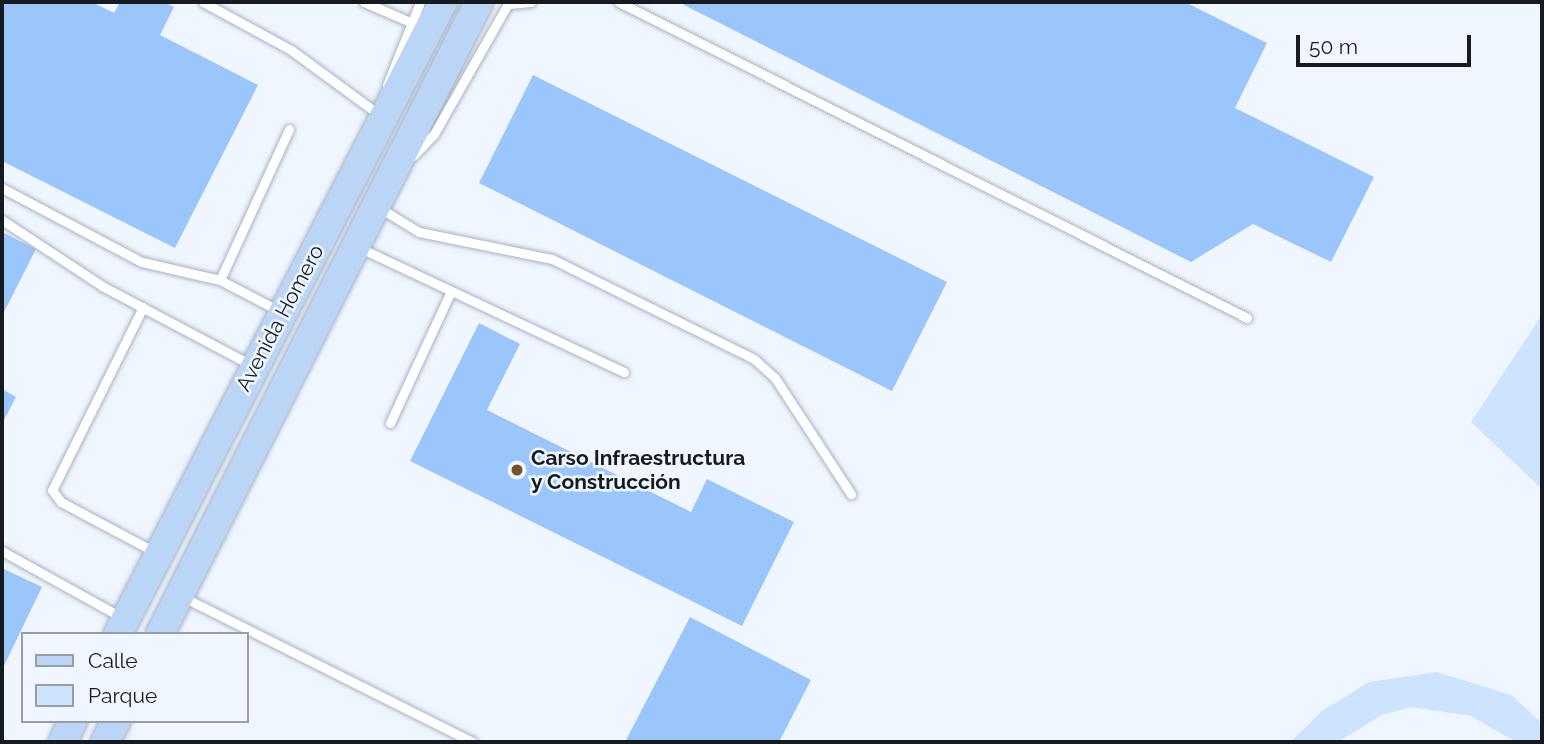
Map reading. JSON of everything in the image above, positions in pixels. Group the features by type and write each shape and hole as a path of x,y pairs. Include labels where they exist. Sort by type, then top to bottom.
{"main road":[{"name":"Avenida Homero","path":"122,626 443,2"},
{"name":"Avenida Homero","path":"161,632 478,2"},
{"path":"63,742 72,723"},
{"path":"105,742 115,723"}],"lane":[{"path":"202,2 291,50 378,114"},
{"path":"363,2 410,22"},
{"path":"367,150 410,22 420,2"},
{"path":"393,174 434,134 509,3 531,2"},
{"path":"619,2 1247,318"},
{"path":"220,280 289,129"},
{"path":"2,188 156,268 220,280 283,313"},
{"path":"377,206 419,232 552,259 754,359 775,378 852,494"},
{"path":"2,220 143,307 254,366"},
{"path":"357,246 624,372"},
{"path":"390,424 451,291"},
{"path":"143,307 52,490 61,502 159,554"},
{"path":"2,551 122,626"},
{"path":"180,595 472,742"}],"green space":[{"path":"1542,315 1542,489 1471,422"},
{"path":"1437,672 1511,695 1542,723 1542,742 1516,742 1471,716 1411,707 1382,715 1338,742 1290,742 1322,711 1369,682"}],"building":[{"path":"2,2 92,2 114,13 120,2 164,2 174,7 160,35 258,85 175,248 2,161"},
{"path":"678,2 1185,2 1267,43 1235,108 1374,177 1331,262 1253,224 1191,262"},
{"path":"533,75 947,282 892,391 479,183"},
{"path":"2,232 36,249 2,316"},
{"name":"Carso Infraestructura y Construcción","path":"479,323 520,344 487,410 691,512 707,479 794,522 742,626 410,461"},
{"path":"2,389 16,397 2,424"},
{"path":"2,568 42,587 2,670"},
{"path":"690,617 811,680 779,742 625,742"}],"place":[{"name":"Carso Infraestructura y Construcción","path":"517,470"}]}
